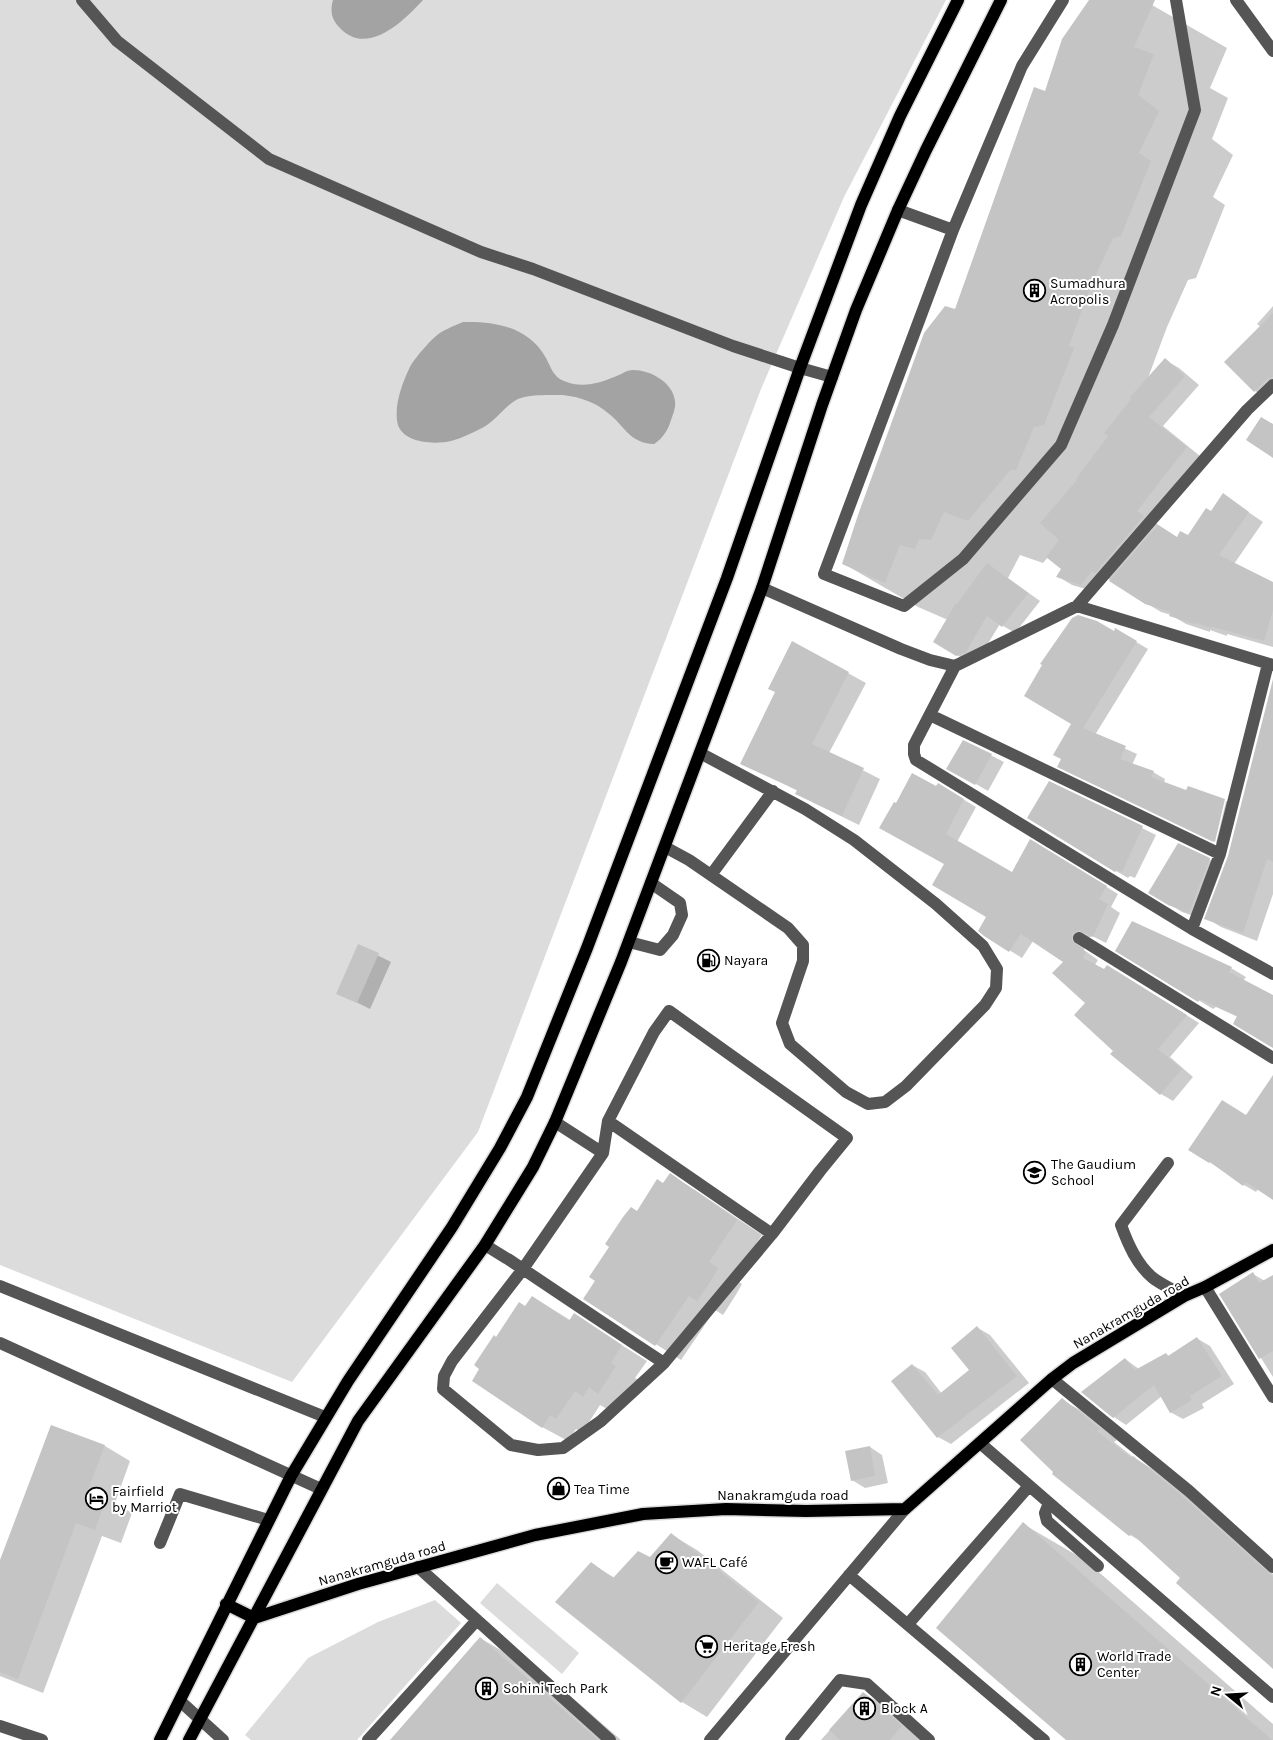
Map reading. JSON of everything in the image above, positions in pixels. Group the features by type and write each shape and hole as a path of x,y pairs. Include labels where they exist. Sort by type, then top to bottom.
{"main road":[{"path":"161,1740 226,1604 291,1476 325,1417 452,1226 500,1148 526,1097 587,948 727,578 800,368 862,205 900,116 958,0"},
{"path":"189,1740 321,1489 364,1413 485,1244 533,1166 555,1122 629,942 762,588 832,376 856,310 898,210 926,150 1001,0"},
{"name":"Nanakramguda road","path":"254,1618 358,1584 535,1535 642,1514 726,1509 806,1511 905,1509 1052,1379 1073,1363 1184,1296 1206,1287 1273,1250"},
{"path":"226,1604 254,1618"}],"street":[{"path":"82,0 117,41 268,159 481,252 533,269 733,346 800,368 832,376"},
{"path":"1063,0 1022,66 952,230 824,574 904,606 962,559 1061,445 1114,326 1195,110 1176,0"},
{"path":"1236,0 1273,52"},
{"path":"898,210 952,230"},
{"path":"1273,385 1247,410 1077,606 956,666 914,745 916,760 1192,929 1273,974"},
{"path":"762,588 901,649 930,660 956,666"},
{"path":"1077,606 1271,664 1220,854 1192,929"},
{"path":"930,715 1220,854"},
{"path":"665,847 689,860 788,928 804,945 803,961 782,1023 790,1044 846,1092 868,1104 886,1102 906,1086 985,1005 996,988 997,969 983,946 936,904 854,840 772,791 700,753"},
{"path":"712,876 772,791"},
{"path":"629,942 660,950 673,935 682,915 680,902 651,883"},
{"path":"1079,938 1273,1058"},
{"path":"669,1011 848,1138 772,1234 664,1363 601,1421 563,1448 538,1450 511,1445 443,1389 444,1376 452,1361 523,1269 604,1153 608,1121 654,1032 669,1011"},
{"path":"608,1121 772,1234"},
{"path":"555,1122 604,1153"},
{"path":"1168,1163 1121,1225 1141,1265 1154,1278 1184,1296"},
{"path":"485,1244 664,1363"},
{"path":"0,1286 325,1417"},
{"path":"1206,1287 1273,1397"},
{"path":"0,1343 321,1489"},
{"path":"1052,1379 1189,1491 1273,1567"},
{"path":"980,1443 1273,1697"},
{"path":"908,1624 1029,1486"},
{"path":"160,1543 180,1494 268,1520"},
{"path":"1049,1503 1044,1513 1047,1522 1098,1566"},
{"path":"710,1740 905,1509"},
{"path":"418,1567 610,1740"},
{"path":"849,1575 1044,1740"},
{"path":"368,1740 477,1620"},
{"path":"791,1740 840,1680 867,1684 929,1740"},
{"path":"180,1701 223,1740"},
{"path":"0,1726 42,1740"}],"shaded area":[{"path":"0,0 946,0 844,197 761,389 478,1132 292,1382 0,1265"},
{"path":"333,0 423,0 396,26 384,33 362,39 351,36 337,25 332,15"},
{"path":"463,322 499,325 521,333 539,348 557,377 578,385 598,383 631,370 646,372 660,378 670,388 675,401 674,411 667,430 654,444 646,443 633,437 614,418 593,403 563,395 540,395 518,399 492,422 471,434 455,440 435,443 410,438 399,428 397,420 400,394 409,369 436,336"},
{"path":"497,1583 579,1653 562,1674 480,1603"},
{"path":"435,1600 461,1623 357,1740 251,1740 245,1735 308,1658 378,1622"}],"building":[{"name":"Sumadhura Acropolis","path":"1089,0 1155,0 1134,47 1154,54 1138,95 1159,111 1139,153 1151,161 1121,236 1113,238 1092,283 1069,346 1074,348 1044,425 1034,427 1016,470 1010,470 968,521 944,512 931,540 919,539 915,549 900,545 885,583 842,564 858,515 924,333 945,306 955,309 1034,87 1045,91 1062,39"},
{"path":"1273,313 1273,377 1267,379 1254,392 1224,362"},
{"path":"1165,358 1185,376 1149,417 1187,447 1137,511 1144,516 1095,573 1092,571 1081,585 1056,577 1061,569 1046,557 1059,540 1040,523 1077,480 1108,436 1104,433 1132,398 1130,397"},
{"path":"1261,417 1273,424 1273,458 1246,440"},
{"path":"1223,493 1249,512 1219,555 1273,582 1273,610 1264,641 1169,616 1171,612 1145,604 1109,581 1158,525 1177,537 1180,531 1188,535 1206,508 1211,511"},
{"path":"987,563 1028,593 1002,627 987,616 966,652 956,656 933,642 956,603"},
{"path":"1078,615 1097,621 1114,631 1115,628 1137,641 1083,728 1126,746 1120,759 1154,771 1151,777 1186,790 1188,786 1225,799 1215,842 1057,767 1061,759 1053,755 1071,724 1024,696 1042,665 1040,664 1072,618"},
{"path":"792,641 849,672 812,744 864,768 842,816 795,794 797,790 740,764 775,692 768,689"},
{"path":"1273,679 1273,862 1267,859 1243,933 1204,919 1228,856"},
{"path":"963,740 992,754 975,785 946,769"},
{"path":"912,773 936,786 938,783 964,799 946,834 1012,872 1030,839 1107,886 1099,899 1108,904 1093,937 1079,930 1072,934 1072,941 1086,952 1083,958 1104,969 1107,965 1187,1015 1158,1049 1182,1069 1160,1095 1110,1054 1113,1051 1074,1015 1085,1003 1052,973 1063,962 1021,934 1009,952 984,936 978,931 986,917 932,885 944,864 879,828 894,802 896,803"},
{"path":"1049,781 1143,826 1122,872 1117,870 1115,872 1027,818"},
{"path":"1178,843 1210,858 1189,913 1168,905 1148,893"},
{"path":"1132,921 1232,967 1229,972 1273,995 1273,1048 1233,1024 1237,1016 1200,999 1198,1002 1115,951"},
{"path":"358,944 379,953 357,1003 336,994"},
{"path":"1273,1075 1273,1200 1246,1182 1243,1186 1210,1162 1188,1150 1222,1100 1246,1115"},
{"path":"670,1173 737,1220 709,1262 718,1268 712,1279 697,1301 689,1296 655,1346 583,1299 595,1281 589,1277 609,1247 605,1244 623,1217 631,1207 637,1211 657,1179 663,1183"},
{"path":"1253,1272 1259,1283 1273,1275 1273,1351 1259,1359 1219,1294"},
{"path":"532,1296 569,1321 574,1313 622,1345 611,1363 616,1366 598,1394 589,1387 583,1397 575,1391 556,1419 550,1415 542,1428 472,1381 479,1369 474,1365 494,1335 496,1337 519,1302 525,1306"},
{"path":"977,1326 1017,1376 937,1438 891,1381 912,1364 938,1395 969,1370 951,1348"},
{"path":"1197,1337 1222,1376 1190,1396 1192,1400 1170,1413 1154,1385 1113,1418 1081,1392 1125,1358 1135,1370 1166,1353 1168,1356"},
{"path":"1062,1398 1100,1429 1097,1431 1131,1458 1133,1456 1174,1489 1273,1577 1273,1669 1176,1583 1180,1578 1132,1534 1129,1536 1052,1474 1053,1472 1020,1440"},
{"path":"51,1425 105,1445 88,1490 107,1497 95,1530 76,1523 18,1679 0,1672 0,1560"},
{"path":"870,1446 875,1476 851,1481 845,1451"},
{"name":"World Trade Center","path":"1023,1522 1272,1740 1066,1740 936,1628"},
{"path":"671,1533 759,1602 681,1703 555,1602 591,1562 613,1578 638,1551 650,1557"},
{"name":"Sohini Tech Park","path":"480,1637 590,1733 598,1740 390,1740"},
{"name":"Block A","path":"863,1692 902,1726 890,1740 840,1740 829,1730"}],"place":[{"name":"Sumadhura Acropolis","path":"1034,291"},
{"name":"Nayara","path":"708,960"},
{"name":"The Gaudium School","path":"1035,1172"},
{"name":"Tea Time","path":"558,1489"},
{"name":"Fairfield by Marriot","path":"96,1499"},
{"name":"WAFL Café","path":"666,1562"},
{"name":"Heritage Fresh","path":"707,1646"},
{"name":"World Trade Center","path":"1081,1664"},
{"name":"Sohini Tech Park","path":"487,1688"},
{"name":"Block A","path":"865,1708"}]}
